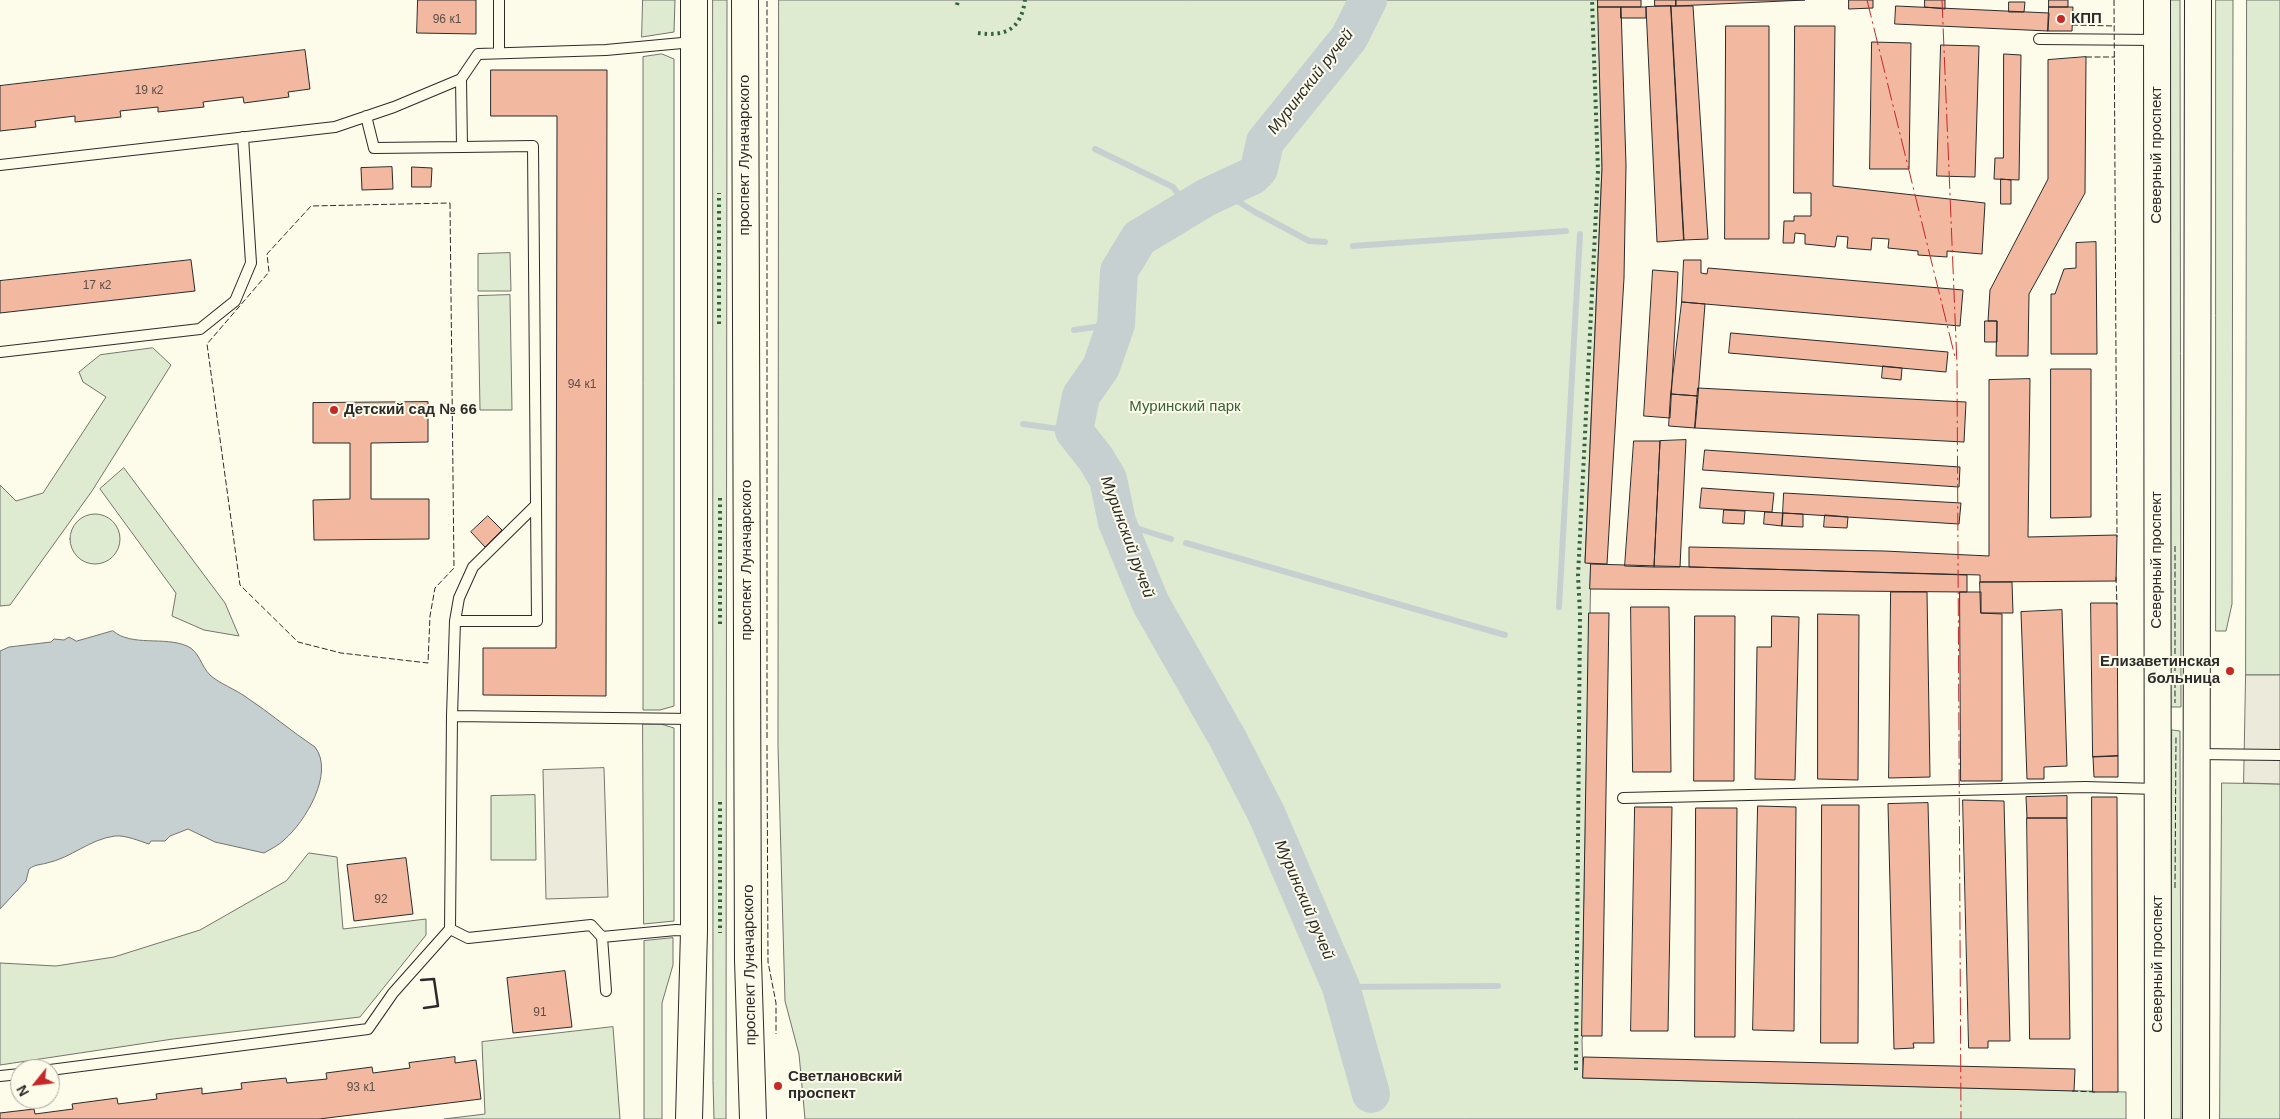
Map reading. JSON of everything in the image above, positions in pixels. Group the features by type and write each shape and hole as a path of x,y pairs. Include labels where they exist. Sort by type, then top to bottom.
{"main road":[{"path":"689,1119 694,931 694,0"},
{"name":"проспект Луначарского","path":"745,0 748,960 753,1119"},
{"name":"Северный проспект","path":"2157,0 2158,1119"},
{"path":"2196,1119 2198,0"}],"lane":[{"path":"499,0 499,54"},
{"path":"2039,39 2129,38 2157,40"},
{"path":"0,165 335,127 461,79 478,54 606,50 694,42"},
{"path":"461,79 462,147"},
{"path":"366,116 374,148 533,146 537,621 455,621"},
{"path":"0,352 200,329 235,301 251,263 243,137"},
{"path":"60,1069 368,1029 393,993 450,929 452,716 455,621 459,598 473,567 536,505"},
{"path":"452,716 694,719"},
{"path":"2197,754 2280,755"},
{"path":"1623,798 2085,788 2158,789"},
{"path":"450,929 468,938 592,926 602,937 606,991"},
{"path":"602,937 676,930 694,931"}],"green space":[{"path":"643,0 675,0 674,32 642,37"},
{"path":"713,0 727,0 726,1119 714,1119 713,1081"},
{"name":"Муринский парк","path":"779,0 1598,0 1602,168 1585,562 1591,564 1583,970 1590,990 1582,1040 1583,1078 2126,1092 2126,1119 805,1119 799,1054 785,1001 778,746"},
{"path":"2170,0 2180,0 2181,707 2171,707"},
{"path":"2216,0 2233,0 2232,604 2226,631 2216,631"},
{"path":"2247,0 2280,0 2280,675 2246,675"},
{"path":"662,54 674,59 674,706 660,710 643,710 643,57"},
{"path":"510,253 511,291 478,291 478,254"},
{"path":"510,295 512,410 480,410 478,296"},
{"path":"153,348 171,365 92,491 10,605 0,606 0,485 16,501 43,493 106,397 83,382 79,372 100,355"},
{"path":"124,468 225,603 239,636 204,630 172,616 176,593 100,489"},
{"path":"95,514 105,516 113,521 118,529 120,539 118,549 113,557 105,562 95,564 85,562 77,557 72,549 70,539 72,529 77,521 85,516"},
{"path":"643,724 661,724 674,728 674,921 644,924"},
{"path":"2172,730 2180,731 2181,1119 2171,1119"},
{"path":"2222,783 2280,784 2280,1119 2220,1119"},
{"path":"535,795 536,860 491,860 491,796"},
{"path":"309,853 337,857 343,929 426,919 426,935 360,1017 173,1039 40,1059 10,1059 10,1063 0,1065 0,963 56,966 114,957 200,930 286,881"},
{"path":"673,938 673,965 662,1003 662,1119 644,1119 644,941"},
{"path":"613,1027 620,1119 444,1119 485,1114 482,1042"}],"shaded area":[{"path":"113,631 129,639 178,643 191,648 210,675 246,697 315,747 320,758 322,770 315,796 301,822 280,844 264,853 215,842 188,829 170,836 165,841 151,841 149,844 124,836 115,836 97,841 56,861 36,865 29,869 26,881 0,909 0,651 9,647 51,642 54,639 64,640 69,637 76,641"},
{"path":"2246,675 2280,675 2280,784 2244,783"},
{"path":"604,768 608,897 546,899 543,770"}],"building":[{"path":"418,0 476,0 476,34 417,33"},
{"path":"1598,0 1641,0 1641,7 1598,7"},
{"path":"1655,0 1676,0 1676,6 1655,6"},
{"path":"1676,0 1805,0 1676,6"},
{"path":"1849,0 1873,0 1873,8 1849,9"},
{"path":"1925,0 1945,0 1945,9 1925,7"},
{"path":"2049,0 2068,0 2068,7 2049,7"},
{"path":"2009,2 2025,2 2024,12 2009,12"},
{"path":"1671,6 1693,6 1708,239 1684,240"},
{"path":"1671,6 1684,240 1657,242 1646,7"},
{"path":"1896,6 2049,13 2048,31 1895,24"},
{"path":"1598,7 1621,7 1626,165 1624,278 1607,564 1585,563 1602,168"},
{"path":"1621,7 1646,7 1646,18 1621,18"},
{"name":"КПП","path":"2049,7 2073,7 2072,31 2048,31"},
{"path":"1726,26 1769,26 1769,239 1725,239"},
{"path":"1795,26 1835,26 1833,186 1985,203 1982,254 1947,251 1947,257 1918,255 1918,251 1888,248 1889,239 1872,238 1871,250 1847,248 1848,237 1837,236 1835,247 1805,244 1805,234 1795,233 1794,243 1783,243 1784,221 1794,221 1794,216 1811,216 1811,193 1794,193"},
{"path":"1872,42 1911,43 1909,169 1870,169"},
{"path":"1941,45 1979,46 1975,177 1937,176"},
{"path":"305,50 310,89 288,92 289,97 244,103 243,97 203,102 204,107 158,112 158,107 120,111 121,117 75,122 75,116 35,121 36,127 0,131 0,86"},
{"path":"2004,54 2021,55 2019,180 1994,179 1995,158 2003,158"},
{"path":"2086,57 2085,193 2029,294 2028,356 1996,356 1997,321 1988,321 1990,290 2048,179 2048,60"},
{"path":"491,70 607,70 606,696 483,695 483,648 556,648 557,116 491,116"},
{"path":"392,167 393,189 362,190 361,168"},
{"path":"412,167 432,168 431,187 412,187"},
{"path":"2001,179 2011,180 2011,204 2001,204"},
{"path":"2096,242 2097,354 2051,354 2051,294 2055,294 2064,269 2076,268 2076,243"},
{"path":"191,260 195,291 0,313 0,281"},
{"path":"1684,260 1701,260 1701,273 1707,274 1708,268 1963,290 1960,326 1682,302"},
{"path":"1653,270 1678,272 1670,418 1644,416"},
{"path":"1682,302 1705,304 1698,396 1671,394"},
{"path":"1985,321 1997,321 1997,342 1985,342"},
{"path":"1731,333 1948,352 1946,372 1729,353"},
{"path":"1883,366 1902,368 1901,380 1882,378"},
{"path":"2051,369 2091,369 2091,517 2051,518"},
{"path":"2030,379 2028,537 2117,535 2116,581 1980,582 1980,575 1689,567 1689,547 1884,551 1989,556 1989,380"},
{"path":"1698,388 1966,402 1964,442 1695,428"},
{"path":"1671,394 1698,396 1695,428 1669,426"},
{"path":"428,402 428,442 371,443 371,499 429,499 429,539 314,540 313,500 350,499 350,443 313,443 313,403"},
{"path":"1686,440 1680,567 1654,567 1660,441"},
{"path":"1634,441 1660,441 1654,567 1625,566"},
{"path":"1705,450 1960,467 1959,487 1703,470"},
{"path":"1702,488 1774,493 1772,512 1700,508"},
{"path":"1784,493 1961,503 1959,524 1783,513"},
{"path":"1724,510 1745,511 1744,524 1723,523"},
{"path":"1765,512 1783,513 1782,526 1764,524"},
{"path":"1783,513 1803,514 1803,527 1782,526"},
{"path":"1825,515 1848,517 1847,528 1824,527"},
{"path":"488,516 502,530 485,547 471,532"},
{"path":"1591,564 1967,575 1967,592 1590,589"},
{"path":"1980,582 2012,582 2013,613 1981,613"},
{"path":"1891,592 1927,592 1930,777 1889,778"},
{"path":"1960,592 1981,592 1981,613 2002,614 2002,781 1961,781"},
{"path":"2091,603 2117,603 2118,756 2093,757"},
{"path":"1631,607 1669,607 1671,772 1633,772"},
{"path":"2062,610 2067,766 2044,767 2044,779 2027,779 2021,612"},
{"path":"1589,613 1609,613 1602,1036 1582,1036"},
{"path":"1818,614 1859,615 1858,780 1818,779"},
{"path":"1695,616 1735,616 1734,781 1694,781"},
{"path":"1772,616 1799,617 1795,780 1755,779 1757,647 1771,647"},
{"path":"2118,756 2118,777 2094,777 2093,757"},
{"path":"2067,796 2067,818 2027,818 2026,797"},
{"path":"2092,797 2117,797 2118,1092 2093,1092"},
{"path":"1963,800 2004,801 2010,1041 1988,1041 1988,1048 1969,1048"},
{"path":"1928,803 1934,1043 1913,1043 1914,1048 1894,1049 1888,804"},
{"path":"1822,805 1859,805 1858,1043 1821,1043"},
{"path":"1758,806 1796,807 1794,1031 1753,1030"},
{"path":"1635,807 1672,807 1668,1031 1631,1031"},
{"path":"1696,808 1737,808 1735,1037 1695,1037"},
{"path":"2027,818 2067,818 2070,1039 2030,1039"},
{"path":"406,858 413,914 354,921 347,865"},
{"path":"565,971 572,1027 513,1033 507,978"},
{"path":"455,1057 455,1063 476,1060 481,1099 319,1119 0,1119 0,1113 34,1109 35,1114 73,1109 72,1104 117,1098 118,1104 157,1099 156,1094 202,1088 202,1094 242,1089 241,1083 286,1078 287,1083 327,1079 326,1073 372,1067 373,1073 410,1068 409,1063"},
{"path":"1584,1057 2075,1069 2074,1091 1583,1078"}],"waterway":[{"name":"Муринский ручей","path":"1368,0 1349,38 1265,142 1259,169 1252,176 1207,197 1139,238 1119,271 1116,324 1101,367 1081,396 1074,431 1096,459 1108,479 1117,522 1151,604 1228,739 1267,815 1341,987 1371,1094"},
{"path":"1095,149 1173,187 1188,207"},
{"path":"1227,186 1234,199 1255,212 1309,241 1325,242"},
{"path":"1353,246 1566,231"},
{"path":"1559,607 1580,234"},
{"path":"1074,330 1116,324"},
{"path":"1023,424 1074,431"},
{"path":"1117,522 1171,539"},
{"path":"1186,543 1505,635"},
{"path":"1341,987 1498,986"}],"hedge":[{"path":"957,5 958,0"},
{"path":"978,33 997,34 1010,29 1020,18 1025,0"},
{"path":"1576,1070 1580,614 1578,576 1598,171 1592,0"},
{"path":"719,193 719,324"},
{"path":"720,498 720,626"},
{"path":"720,802 720,933"}],"fence":[{"path":"767,0 767,738"},
{"path":"2114,0 2117,537"},
{"path":"2072,25 2115,26"},
{"path":"2086,57 2115,57"},
{"path":"450,203 454,568 435,588 430,616 428,663 341,653 298,642 240,585 207,344 269,272 267,254 311,206 450,203"},
{"path":"2175,546 2175,703"},
{"path":"2116,577 2117,605"},
{"path":"2175,888 2176,737"},
{"path":"767,745 768,962 776,1003 776,1034"},
{"path":"2072,1091 2095,1092"}],"wall":[{"path":"421,980 434,979 438,1006 424,1008"}],"power":[{"path":"1867,0 1955,357"},
{"path":"1942,0 1957,365 1961,1119"}],"place":[{"name":"КПП","path":"2061,19"},
{"name":"Детский сад № 66","path":"334,410"},
{"name":"Елизаветинская больница","path":"2230,671"},
{"name":"Светлановский проспект","path":"778,1086"}]}
